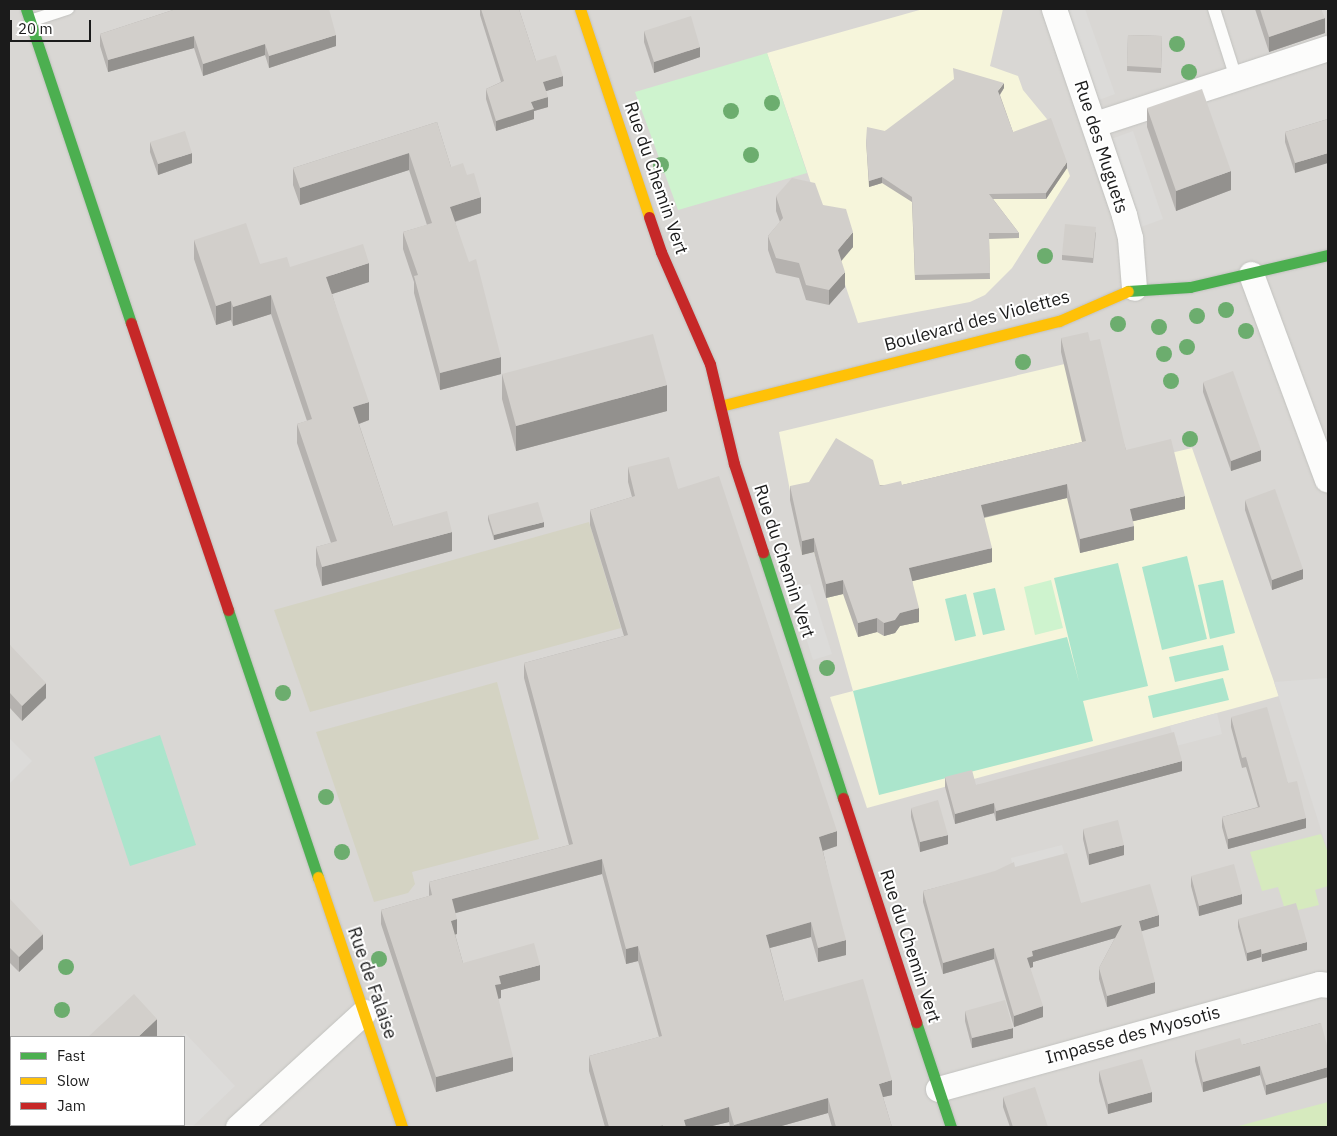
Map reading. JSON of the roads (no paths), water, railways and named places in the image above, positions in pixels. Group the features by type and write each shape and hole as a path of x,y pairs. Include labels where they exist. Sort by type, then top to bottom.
{"street":[{"name":"Rue de Falaise","path":"26,9 402,1127"},
{"name":"Rue du Chemin Vert","path":"580,9 661,252 710,364 734,464 951,1127"},
{"name":"Rue des Muguets","path":"1054,9 1095,124 1130,238 1134,288"},
{"path":"1095,124 1328,48"},
{"name":"Boulevard des Violettes","path":"720,406 1059,321 1134,288 1190,287 1328,255"},
{"path":"1251,274 1328,480"},
{"name":"Impasse des Myosotis","path":"938,1089 1319,984 1328,986"},
{"path":"238,1127 364,1012"}],"lane":[{"path":"30,22 68,9"},
{"path":"1214,9 1236,78"}]}
